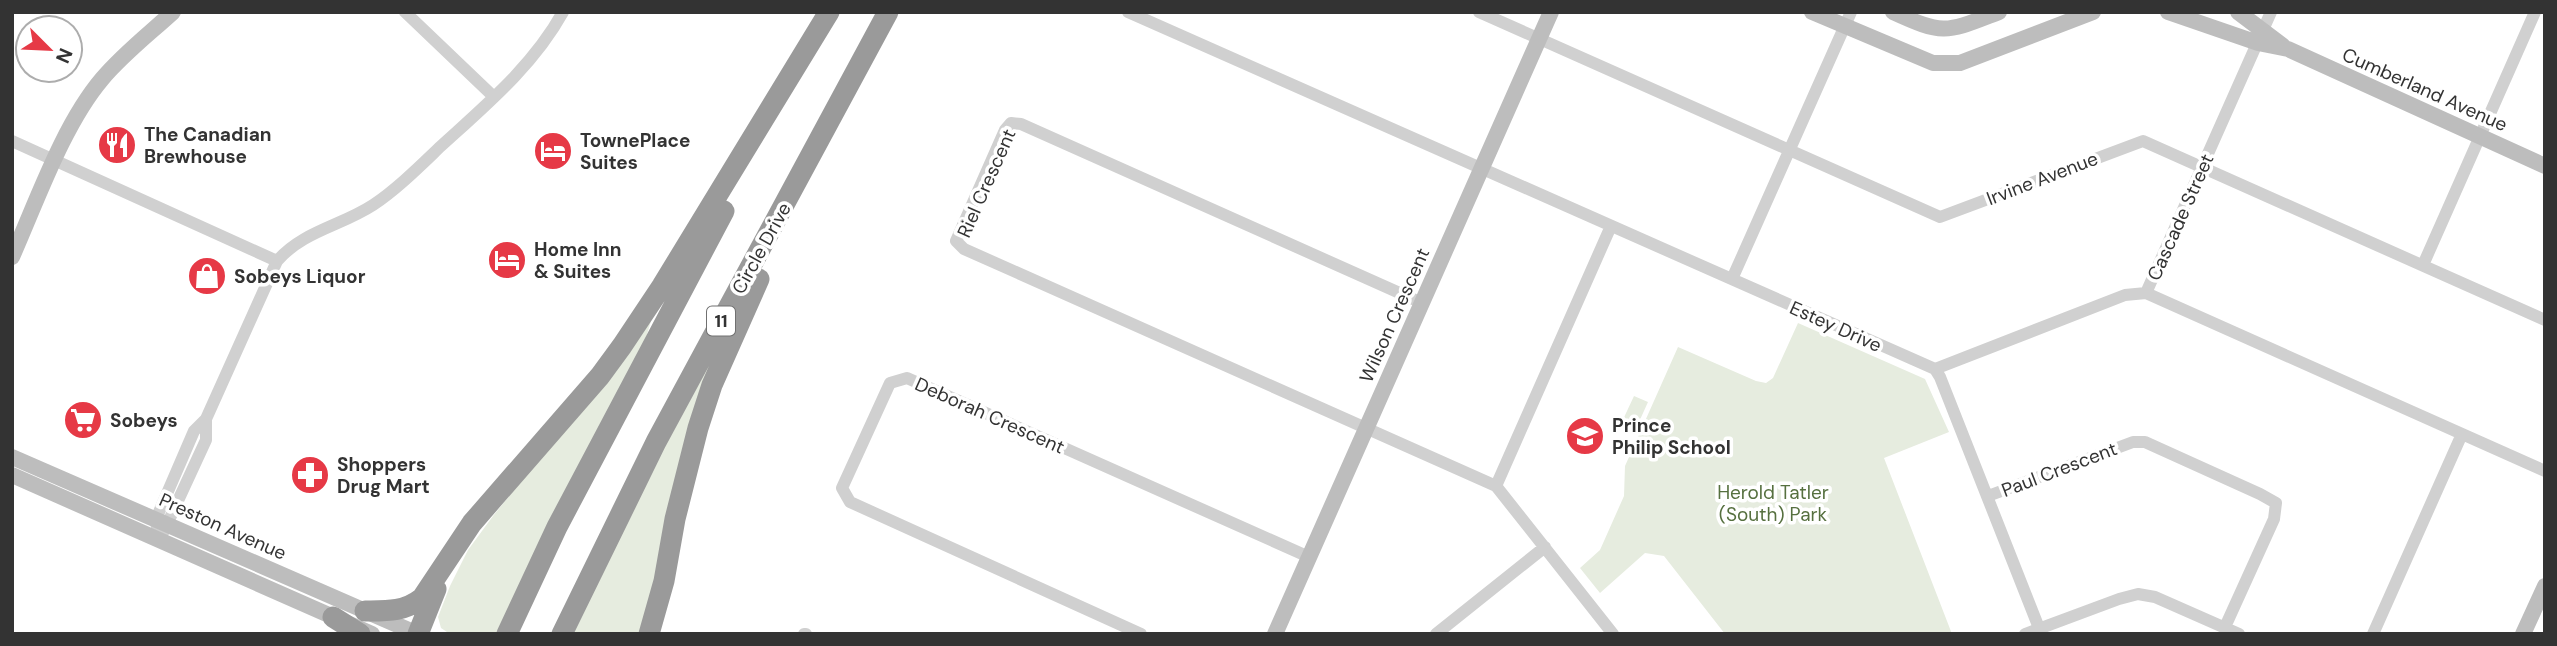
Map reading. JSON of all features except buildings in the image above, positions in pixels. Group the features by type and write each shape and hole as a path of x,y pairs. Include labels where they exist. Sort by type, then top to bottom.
{"highway":[{"path":"365,611 398,610 412,606 422,598 472,523 600,376 677,262 830,12"},
{"path":"508,634 557,527 611,422 830,12"},
{"path":"649,634 664,581 674,519 712,385 752,292 888,12"},
{"name":"Circle Drive","path":"562,634 656,442 888,12"},
{"path":"418,634 453,552"},
{"path":"333,617 360,634"}],"street":[{"path":"12,257 55,160 85,104 102,79 173,12"},
{"path":"405,12 494,97"},
{"path":"158,540 162,522 206,440 206,419 277,261 311,234 375,204 519,72 551,34 563,12"},
{"name":"Estey Drive","path":"1128,12 1935,369"},
{"name":"Irvine Avenue","path":"1479,12 1940,217 2143,141 2545,320"},
{"name":"Wilson Crescent","path":"1275,634 1551,12"},
{"path":"1812,12 1848,20 1933,63 1960,63 2093,12"},
{"path":"1893,12 1923,26 1942,30 1958,28 1999,12"},
{"name":"Cumberland Avenue","path":"2168,12 2261,36 2545,166"},
{"name":"Cumberland Avenue","path":"2238,12 2261,36"},
{"name":"Cascade Street","path":"1935,369 2125,295 2146,293 2271,12"},
{"path":"2423,265 2535,12"},
{"path":"1732,279 1848,20"},
{"name":"Riel Crescent","path":"1367,428 964,249 956,241 1005,130 1011,123 1021,124 1422,303"},
{"path":"12,141 277,261"},
{"path":"1496,486 1611,226"},
{"path":"2146,293 2545,471"},
{"path":"1935,369 2039,628"},
{"name":"Deborah Crescent","path":"1141,634 850,502 842,488 890,383 907,378 1309,557"},
{"path":"1367,428 1496,486 1613,634"},
{"path":"2373,634 2462,434"},
{"name":"Paul Crescent","path":"1988,496 2133,442 2145,442 2260,494 2276,503 2274,519 2225,627"},
{"name":"Preston Avenue","path":"12,457 418,634"},
{"name":"Preston Avenue","path":"12,475 372,634"},
{"path":"1436,634 1545,547"},
{"path":"2523,634 2545,586"},
{"path":"2025,634 2119,598 2138,594 2155,597 2239,634"}],"green space":[{"path":"651,321 645,341 497,634 450,634 441,628 438,617 468,550"},
{"name":"Herold Tatler (South) Park","path":"1798,323 1925,379 1949,432 1884,458 1952,634 1725,634 1664,556 1645,553 1600,593 1580,568 1600,550 1624,496 1625,466 1678,347 1766,383 1773,378"},
{"path":"722,330 644,634 570,634"},
{"path":"1634,396 1648,402 1634,433 1620,426"}],"place":[{"name":"The Canadian Brewhouse","path":"117,145"},
{"name":"TownePlace Suites","path":"553,151"},
{"name":"Home Inn & Suites","path":"507,260"},
{"name":"Sobeys Liquor","path":"207,276"},
{"name":"Sobeys","path":"83,420"},
{"name":"Prince Philip School","path":"1585,436"},
{"name":"Shoppers Drug Mart","path":"310,475"}]}
